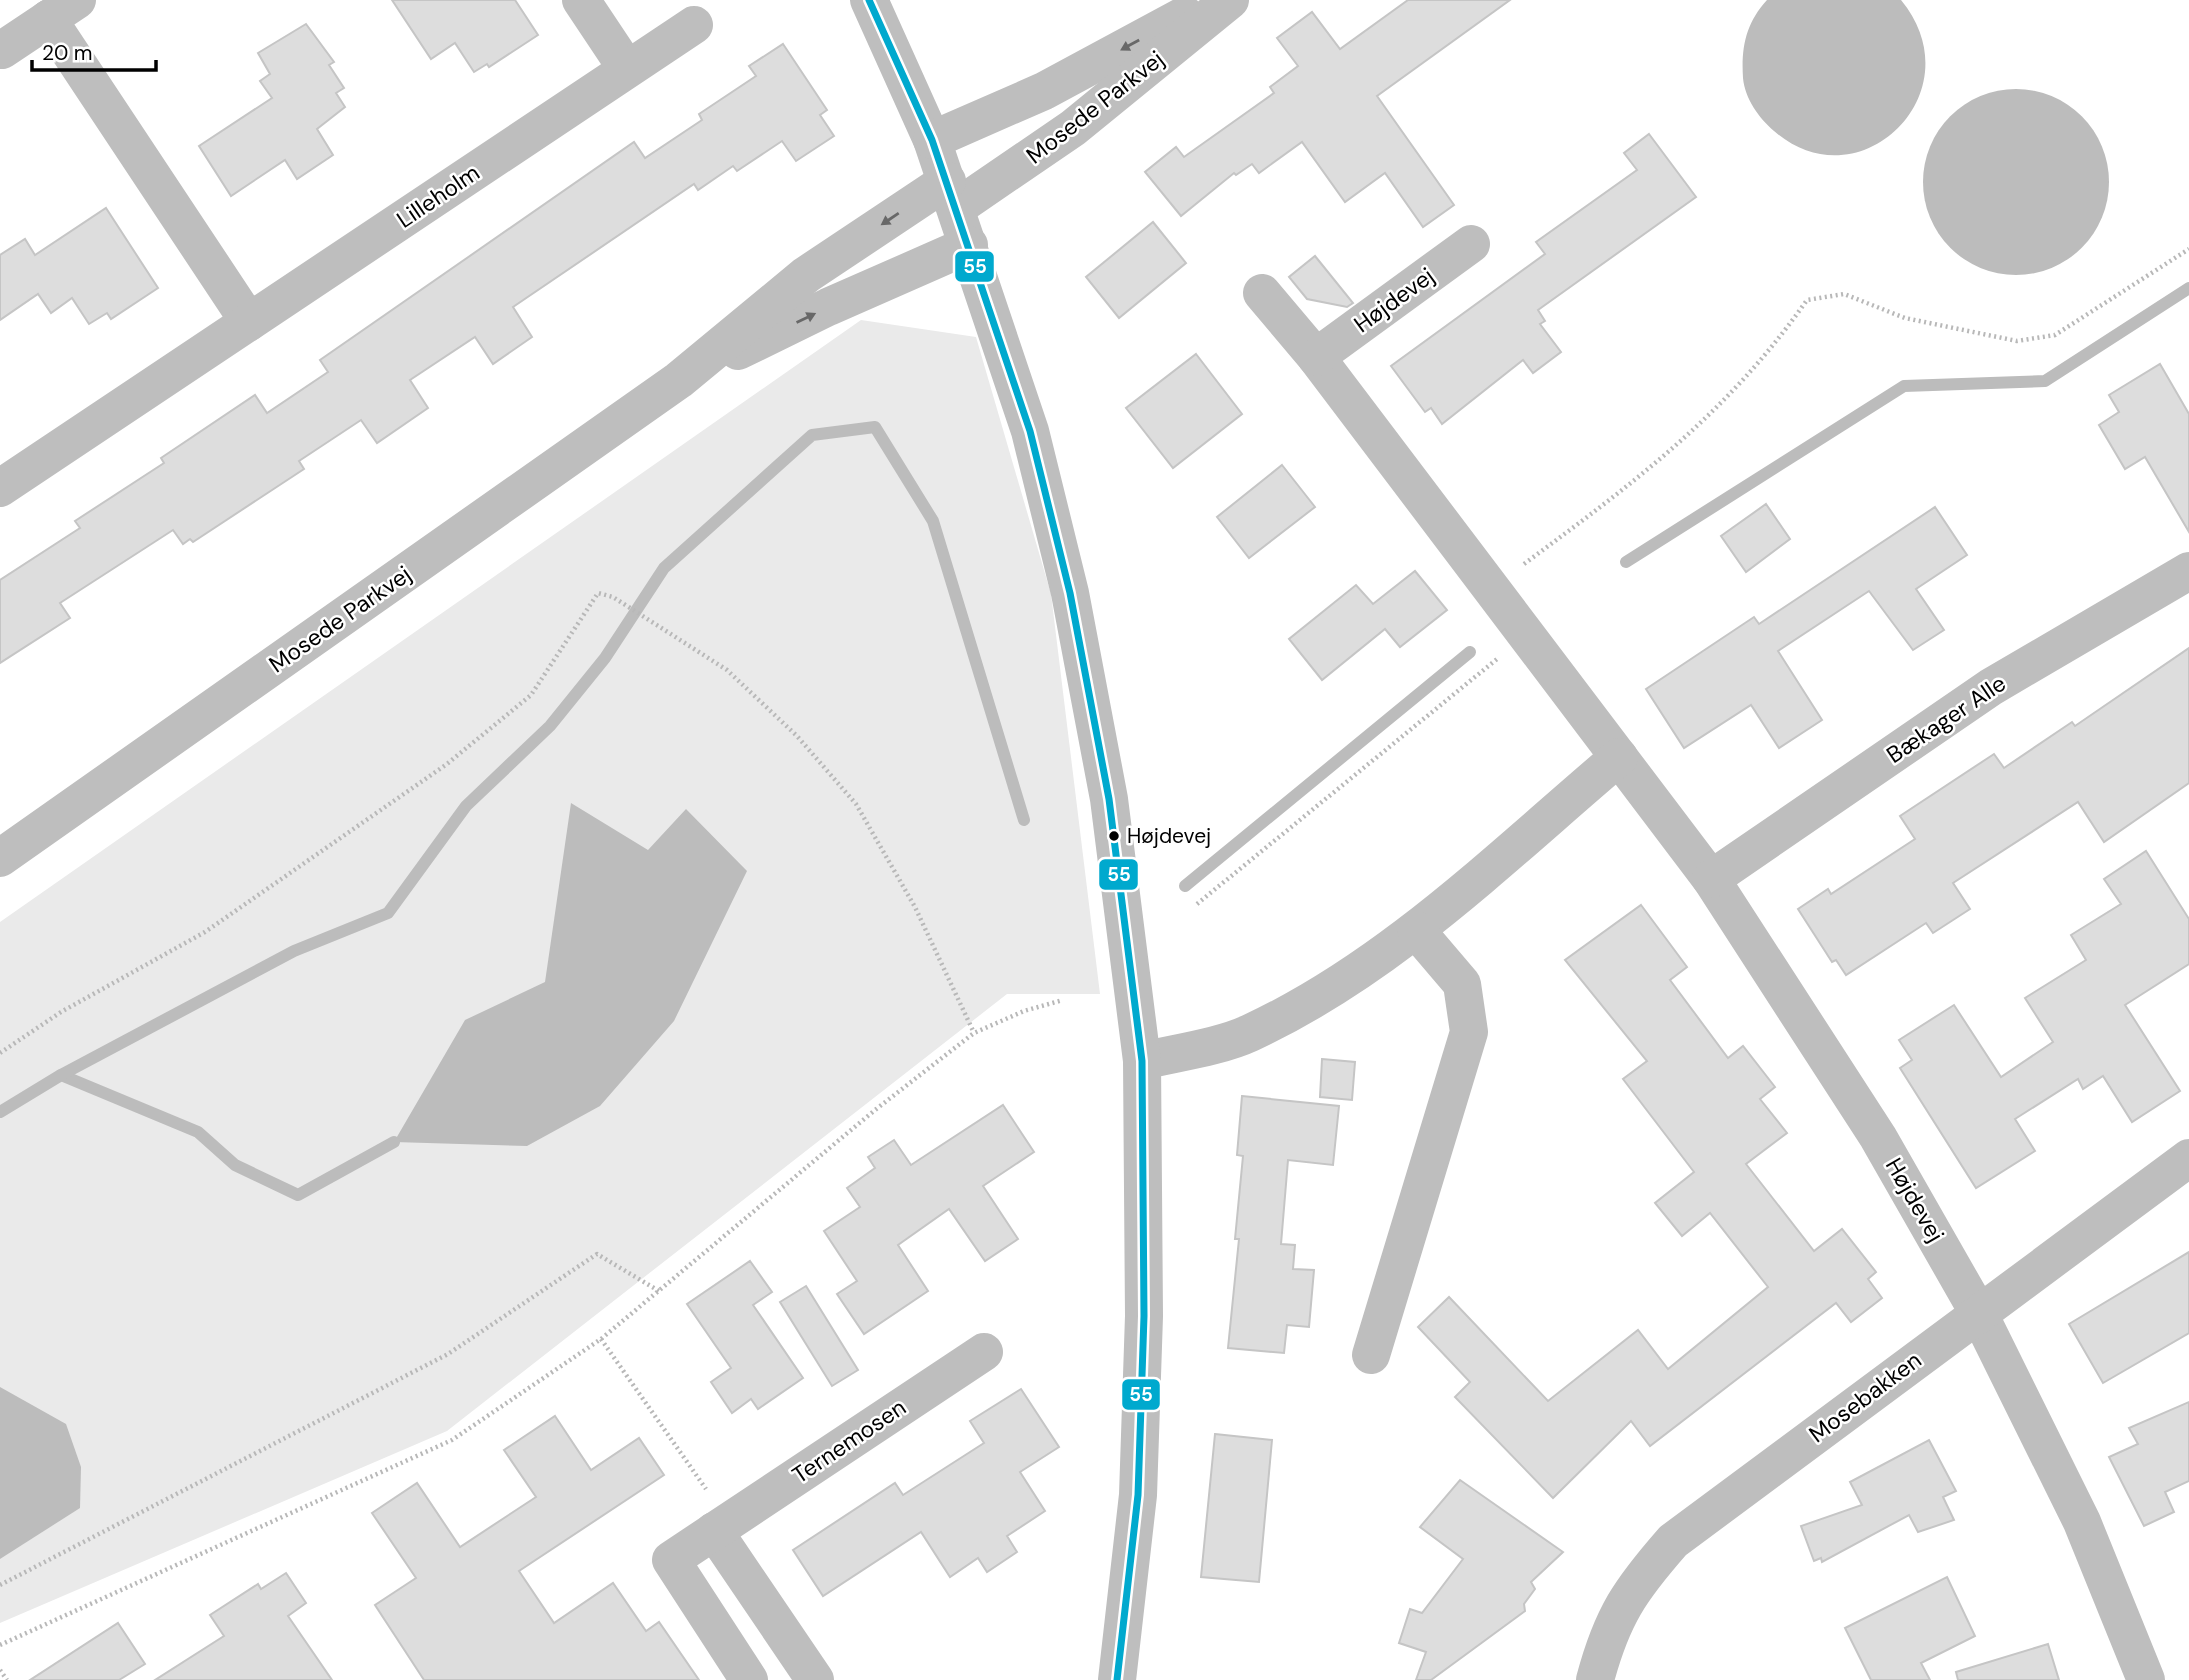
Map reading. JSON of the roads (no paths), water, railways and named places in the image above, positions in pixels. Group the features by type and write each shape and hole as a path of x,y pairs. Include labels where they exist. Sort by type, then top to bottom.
{"street":[{"path":"581,0 627,69"},
{"path":"869,0 932,140 1030,431 1070,593 1109,799 1142,1061 1144,1316 1138,1495 1117,1680"},
{"name":"Mosede Parkvej","path":"932,140 1044,91 1211,0"},
{"name":"Mosede Parkvej","path":"0,858 679,380 806,275 1073,128 1230,0"},
{"path":"2,50 62,10 249,322"},
{"name":"Lilleholm","path":"0,488 694,25"},
{"name":"Højdevej","path":"1316,357 1471,244"},
{"name":"Mosede Parkvej","path":"679,380 828,307 969,246"},
{"name":"Højdevej","path":"1262,293 1316,357 1711,879 1878,1136 1978,1312 2082,1522 2146,1680"},
{"name":"Bækager Alle","path":"1711,879 1991,687 2189,571"},
{"path":"1142,1061 1247,1035 1341,985 1416,930 1619,757"},
{"path":"1371,1355 1469,1032 1462,984 1416,930"},
{"name":"Mosebakken","path":"1595,1680 1613,1624 1636,1583 1673,1541 2189,1158"},
{"name":"Ternemosen","path":"749,1680 671,1560 984,1352"},
{"path":"715,1531 815,1680"}],"waterway":[{"path":"1626,562 1904,386 2045,381 2189,288"},
{"path":"0,1112 61,1075 294,951 388,913 466,806 550,726 605,658 664,568 812,435 875,427 933,521 1024,820"},
{"path":"1185,886 1470,652"},
{"path":"61,1075 198,1132 235,1165 298,1195 394,1142"}],"place":[{"name":"Højdevej","path":"1114,836"}]}
